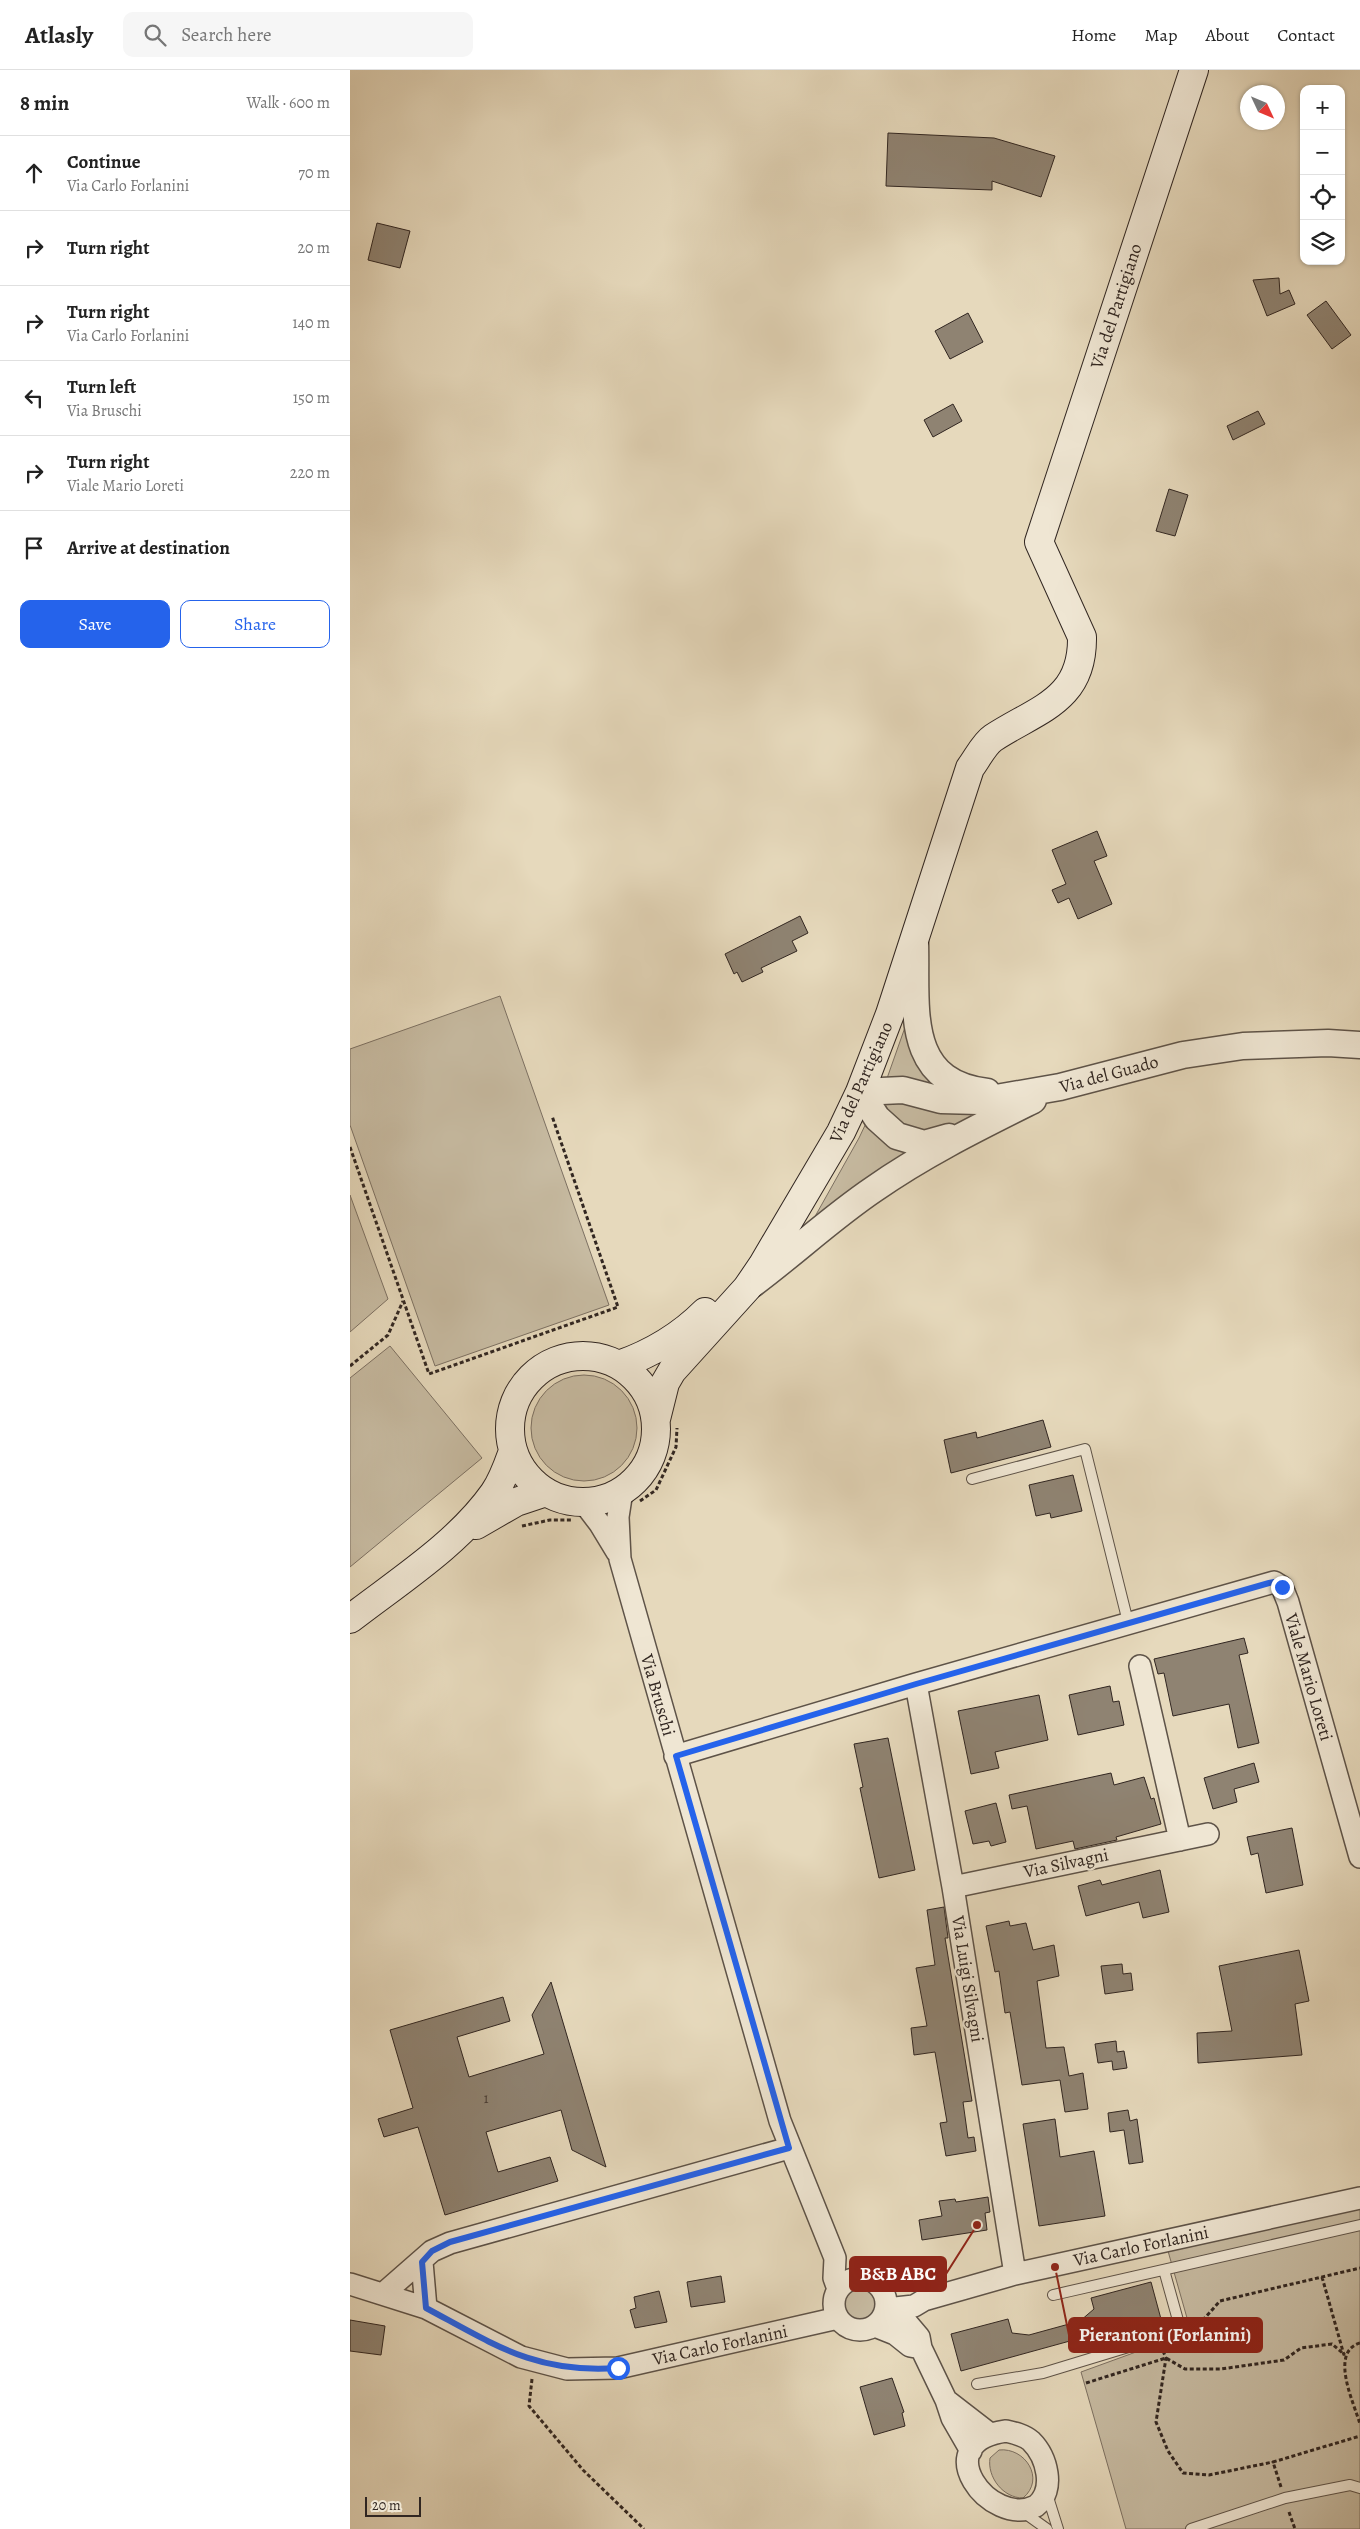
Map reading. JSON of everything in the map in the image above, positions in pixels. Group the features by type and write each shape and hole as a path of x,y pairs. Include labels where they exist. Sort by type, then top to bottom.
{"main road":[{"name":"Via del Partigiano","path":"667,1423 664,1383 672,1371 746,1288 792,1216 841,1132 860,1092 890,1014 970,768 991,739 1047,708 1061,696 1074,678 1082,654 1082,637 1039,542 1194,70"},
{"name":"Via del Partigiano","path":"619,1365 656,1350 678,1336 737,1280 792,1216"},
{"path":"577,1356 598,1357 619,1365 637,1379 667,1423 656,1440 649,1461 613,1511 603,1500 584,1502 564,1500 546,1492 531,1482 520,1467 513,1451 510,1429 513,1408 522,1388 537,1372 556,1361 577,1356"},
{"path":"350,1619 462,1529 495,1492 505,1474 513,1451"},
{"path":"437,1550 516,1502 546,1492"}],"street":[{"path":"915,940 918,1028 924,1054 936,1071 954,1083 978,1091 1012,1096"},
{"name":"Via del Guado","path":"860,1092 903,1090 941,1100 980,1101 1060,1087 1183,1055 1243,1046 1328,1043 1360,1045"},
{"path":"746,1288 793,1253 838,1215 909,1165 971,1131 1060,1087"},
{"path":"860,1092 877,1118 898,1136 924,1144 971,1131"},
{"name":"Via Bruschi","path":"584,1502 613,1511 620,1559 789,2148 835,2258"},
{"name":"Viale Mario Loreti","path":"676,1756 1128,1622 1274,1582 1282,1587 1288,1602 1360,1857"},
{"path":"1140,1666 1180,1840"},
{"name":"Via Luigi Silvagni","path":"916,1684 953,1887 1015,2274"},
{"name":"Via Silvagni","path":"953,1887 1208,1834"},
{"path":"384,2293 422,2262 432,2251 450,2242 789,2148"},
{"name":"Via Carlo Forlanini","path":"882,2316 914,2306 924,2300 1015,2274 1360,2198"},
{"path":"882,2316 862,2331 848,2328 838,2318 834,2304 838,2289 834,2278 835,2258 851,2267 885,2294 882,2316 895,2334 910,2346 921,2348 946,2400 952,2418 971,2451"},
{"path":"422,2262 426,2308"},
{"path":"838,2289 849,2280 872,2283 896,2294 917,2296 924,2300"},
{"name":"Via Carlo Forlanini","path":"350,2284 384,2293 426,2308 495,2345 534,2361 567,2368 618,2368 838,2318"},
{"path":"946,2400 990,2434"},
{"path":"1006,2431 1019,2434 1030,2441 1044,2463 1048,2477 1047,2494 1038,2505 1026,2514 1004,2513 974,2492 967,2472 971,2451 976,2444 990,2434 1006,2431"}],"lane":[{"path":"972,1479 1085,1449 1128,1622"},
{"path":"1053,2295 1360,2225"},
{"path":"977,2384 1043,2373 1181,2330 1164,2270"},
{"path":"1191,2529 1285,2498 1350,2485 1360,2488"},
{"path":"1047,2494 1058,2529"},
{"path":"1026,2514 1047,2529"}],"path":[{"path":"350,1147 428,1374 618,1306 552,1116"},
{"path":"350,1366 388,1335 404,1301"},
{"path":"516,1528 550,1520 578,1520 613,1511 656,1490 676,1447 667,1423"},
{"path":"1181,2330 1196,2330 1220,2301 1360,2268"},
{"path":"1322,2277 1345,2356 1344,2368 1360,2424"},
{"path":"1345,2356 1354,2345 1360,2343"},
{"path":"1086,2382 1166,2358 1185,2369 1220,2369 1284,2360 1301,2348 1332,2344 1345,2356"},
{"path":"1166,2358 1156,2422 1168,2451 1183,2473 1209,2475 1273,2462 1360,2436"},
{"path":"534,2361 529,2406 583,2470 644,2529"},
{"path":"1273,2462 1295,2529"}],"shaded area":[{"path":"500,996 609,1305 435,1366 350,1125 350,1049"},
{"path":"909,1016 953,1094 885,1084"},
{"path":"876,1102 954,1108 1001,1108 939,1136 898,1128"},
{"path":"868,1119 924,1150 808,1229 859,1138"},
{"path":"350,1195 388,1299 350,1332"},
{"path":"390,1346 482,1458 350,1567 350,1378"},
{"path":"584,1375 604,1379 621,1391 633,1408 637,1428 633,1448 621,1465 604,1477 584,1481 564,1477 547,1465 535,1448 531,1428 535,1408 547,1391 564,1379"},
{"path":"1360,2208 1360,2529 1126,2529 1081,2372 1191,2332 1168,2251"},
{"path":"860,2286 873,2291 878,2304 873,2317 860,2322 847,2317 842,2304 847,2291"},
{"path":"999,2450 1008,2450 1017,2454 1029,2466 1033,2482 1030,2490 1023,2498 1009,2494 994,2479 991,2472 990,2458"}],"building":[{"path":"888,133 994,138 1055,156 1041,197 992,181 992,190 886,186"},
{"path":"377,223 410,231 400,268 368,260"},
{"path":"1279,278 1280,294 1289,290 1295,304 1267,316 1253,280"},
{"path":"1326,301 1351,335 1332,349 1307,315"},
{"path":"968,313 983,342 950,359 935,331"},
{"path":"953,404 962,421 933,437 924,420"},
{"path":"1258,411 1265,424 1233,440 1227,426"},
{"path":"1169,489 1188,495 1175,536 1156,531"},
{"path":"1097,831 1107,856 1094,861 1112,904 1078,919 1069,898 1058,903 1052,890 1066,884 1052,850"},
{"path":"800,916 808,933 792,941 797,951 761,968 763,972 742,982 737,972 734,974 725,954"},
{"path":"1043,1420 1051,1447 951,1473 944,1440 976,1432 977,1438"},
{"path":"1073,1475 1082,1511 1051,1518 1050,1513 1036,1516 1029,1485"},
{"path":"1244,1638 1248,1653 1239,1655 1259,1743 1238,1748 1229,1704 1173,1716 1164,1673 1158,1674 1154,1659"},
{"path":"1110,1686 1113,1702 1119,1701 1124,1725 1078,1735 1069,1695"},
{"path":"1039,1695 1048,1740 995,1752 999,1768 971,1774 958,1711"},
{"path":"888,1738 915,1870 879,1878 860,1788 863,1787 854,1744"},
{"path":"1254,1763 1259,1782 1234,1789 1237,1802 1213,1809 1204,1778"},
{"path":"1111,1773 1114,1785 1144,1777 1151,1799 1154,1798 1161,1824 1116,1837 1117,1840 1075,1849 1073,1841 1036,1849 1027,1806 1012,1809 1009,1795"},
{"path":"996,1803 1006,1842 991,1846 989,1841 973,1844 965,1811"},
{"path":"1292,1828 1303,1885 1266,1893 1258,1853 1251,1855 1247,1837"},
{"path":"1160,1870 1169,1912 1143,1918 1139,1902 1086,1916 1078,1886 1100,1880 1102,1885"},
{"path":"944,1907 948,1938 945,1938 972,2101 963,2102 968,2138 974,2137 976,2151 946,2156 940,2123 947,2122 935,2052 914,2055 911,2028 927,2026 916,1968 935,1965 927,1910"},
{"path":"1009,1921 1010,1926 1026,1923 1033,1950 1054,1945 1059,1976 1037,1981 1046,2048 1064,2047 1069,2076 1083,2073 1088,2109 1065,2112 1060,2080 1022,2085 1010,2012 1005,2013 999,1971 995,1972 986,1926"},
{"path":"1299,1950 1309,2001 1295,2004 1302,2055 1198,2063 1197,2033 1232,2031 1219,1966"},
{"path":"1122,1964 1123,1974 1131,1973 1133,1990 1105,1994 1101,1966"},
{"path":"551,1982 606,2167 572,2150 561,2110 486,2132 498,2172 550,2157 558,2181 445,2215 418,2127 384,2137 378,2119 413,2108 390,2030 503,1997 510,2021 457,2037 469,2077 544,2054 532,2015"},
{"path":"1116,2041 1117,2052 1124,2051 1127,2068 1113,2070 1112,2061 1098,2063 1095,2044"},
{"path":"1128,2110 1130,2121 1137,2119 1143,2162 1129,2164 1124,2130 1110,2132 1108,2113"},
{"path":"1055,2119 1060,2157 1094,2151 1105,2216 1039,2226 1023,2124"},
{"path":"988,2197 990,2212 985,2213 987,2230 922,2240 919,2220 942,2216 939,2201 955,2199 956,2202"},
{"path":"721,2276 725,2302 691,2307 687,2282"},
{"path":"1151,2282 1161,2319 1092,2337 1088,2336 961,2371 951,2334 1008,2319 1012,2333 1029,2335 1080,2321 1094,2309 1091,2298"},
{"path":"659,2291 667,2322 635,2328 630,2310 636,2308 634,2297"},
{"path":"350,2320 385,2326 381,2355 350,2351"},
{"path":"892,2378 904,2412 902,2413 905,2426 874,2435 860,2387"}],"place":[{"name":"B&B ABC","path":"977,2225"},
{"name":"Pierantoni (Forlanini)","path":"1055,2267"}],"route":[{"path":"618,2368 591,2370 550,2366 495,2345 426,2308 422,2262 432,2251 450,2242 747,2158 789,2148 676,1756 1128,1622 1269,1583 1274,1582 1282,1587"}]}
